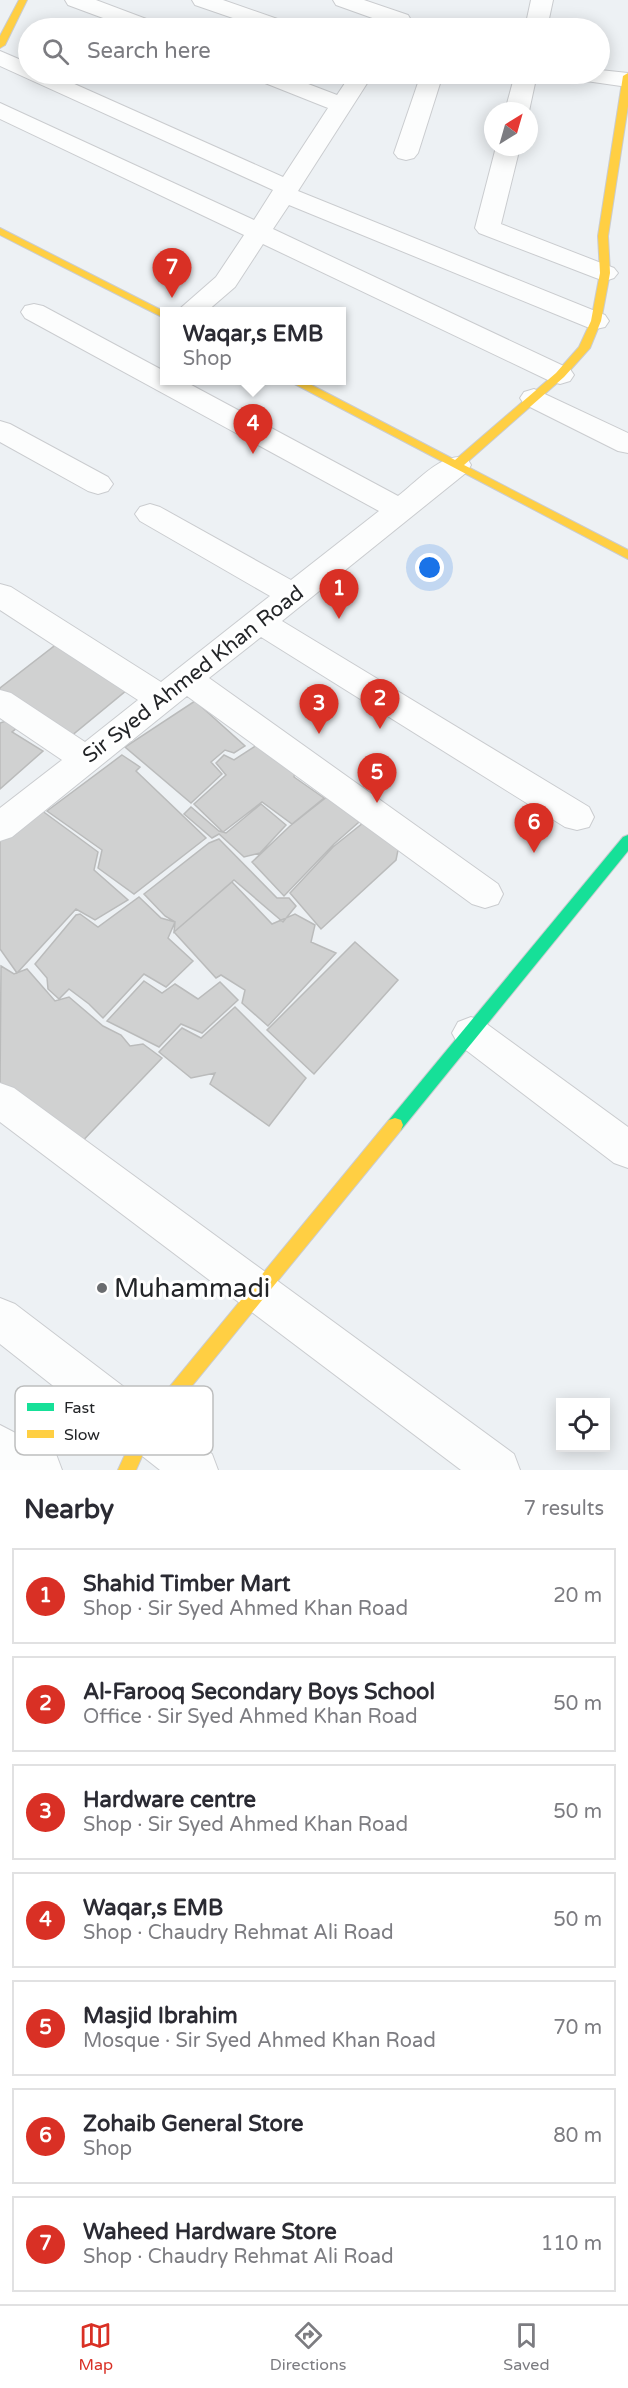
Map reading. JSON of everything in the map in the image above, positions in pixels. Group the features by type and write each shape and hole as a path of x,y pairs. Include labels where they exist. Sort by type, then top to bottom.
{"street":[{"path":"0,45 23,0"},
{"path":"76,0 123,18"},
{"path":"204,0 254,18"},
{"path":"344,0 384,18"},
{"path":"401,18 412,0"},
{"path":"538,18 542,0"},
{"path":"0,58 18,66"},
{"path":"610,76 628,78"},
{"name":"Sir Syed Ahmed Khan Road","path":"0,827 457,465 560,375 584,348 596,321 605,273 603,236 628,78"},
{"path":"55,84 285,191 596,321"},
{"path":"289,84 340,104"},
{"path":"195,307 226,282 355,84"},
{"path":"406,153 429,84"},
{"path":"519,102 524,84"},
{"path":"0,110 560,375"},
{"path":"506,156 488,228 605,273"},
{"path":"0,231 160,312"},
{"path":"603,236 620,237"},
{"path":"34,312 160,380"},
{"path":"169,385 400,510"},
{"path":"300,385 628,555"},
{"path":"534,398 628,444"},
{"path":"0,430 98,484"},
{"path":"150,514 292,595"},
{"path":"0,596 174,689 485,894"},
{"path":"260,622 577,817"},
{"path":"0,702 86,759"},
{"path":"181,1386 628,841"},
{"path":"471,1033 628,1150"},
{"path":"0,1100 498,1470"},
{"path":"0,1318 88,1386"},
{"path":"0,1447 40,1470"},
{"path":"127,1470 134,1455"},
{"path":"177,1455 196,1470"}],"building":[{"path":"62,640 133,685 59,746 0,712 0,688"},
{"path":"195,701 245,746 234,753 225,750 211,762 222,774 191,803 125,747"},
{"path":"6,721 17,728 12,732 43,751 0,789 0,723"},
{"path":"266,739 297,762 294,777 324,798 292,824 262,802 223,832 194,804 226,775 216,763 224,755 234,760"},
{"path":"122,755 140,767 136,771 206,838 134,894 98,868 102,850 47,811"},
{"path":"328,796 359,822 334,844 284,896 252,862 290,826"},
{"path":"261,804 286,825 260,853 244,857 219,834 212,838 184,814 191,807 219,831 226,833"},
{"path":"41,810 98,852 94,870 128,900 95,920 76,909 17,973 0,949 0,841"},
{"path":"368,819 399,845 396,860 321,929 290,893 333,847"},
{"path":"219,839 277,898 289,898 296,906 283,922 234,880 174,932 175,922 165,916 144,894 209,843"},
{"path":"232,882 272,924 295,914 315,925 311,942 336,953 268,1026 242,1003 245,990 221,975 216,978 174,932"},
{"path":"139,897 161,918 175,922 168,938 193,961 166,987 144,974 103,1018 69,989 59,999 48,989 47,978 35,964 76,915 80,914 98,927"},
{"path":"355,942 398,980 314,1074 267,1030"},
{"path":"1,966 14,974 27,969 55,1001 69,997 103,1026 121,1035 130,1046 143,1044 162,1058 73,1151 0,1088"},
{"path":"144,981 162,993 175,984 198,999 220,982 238,1000 202,1033 181,1024 159,1047 107,1021"},
{"path":"235,1007 306,1078 269,1126 210,1084 215,1073 191,1078 159,1052 182,1028 201,1038"}],"traffic: fast":[{"path":"395,1125 628,841"}],"traffic: slow":[{"path":"0,45 23,0"},
{"path":"457,465 560,375 584,348 596,321 605,273 603,236 628,76"},
{"path":"0,231 160,313"},
{"path":"302,385 628,555"},
{"path":"181,1386 395,1125"},
{"path":"127,1470 134,1455"}],"place":[{"name":"Waheed Hardware Store","path":"172,298"},
{"name":"Waqar,s EMB","path":"253,454"},
{"name":"Shahid Timber Mart","path":"339,619"},
{"name":"Al-Farooq Secondary Boys School","path":"380,729"},
{"name":"Hardware centre","path":"319,734"},
{"name":"Masjid Ibrahim","path":"377,803"},
{"name":"Zohaib General Store","path":"534,853"},
{"name":"Muhammadi","path":"102,1288"}]}
